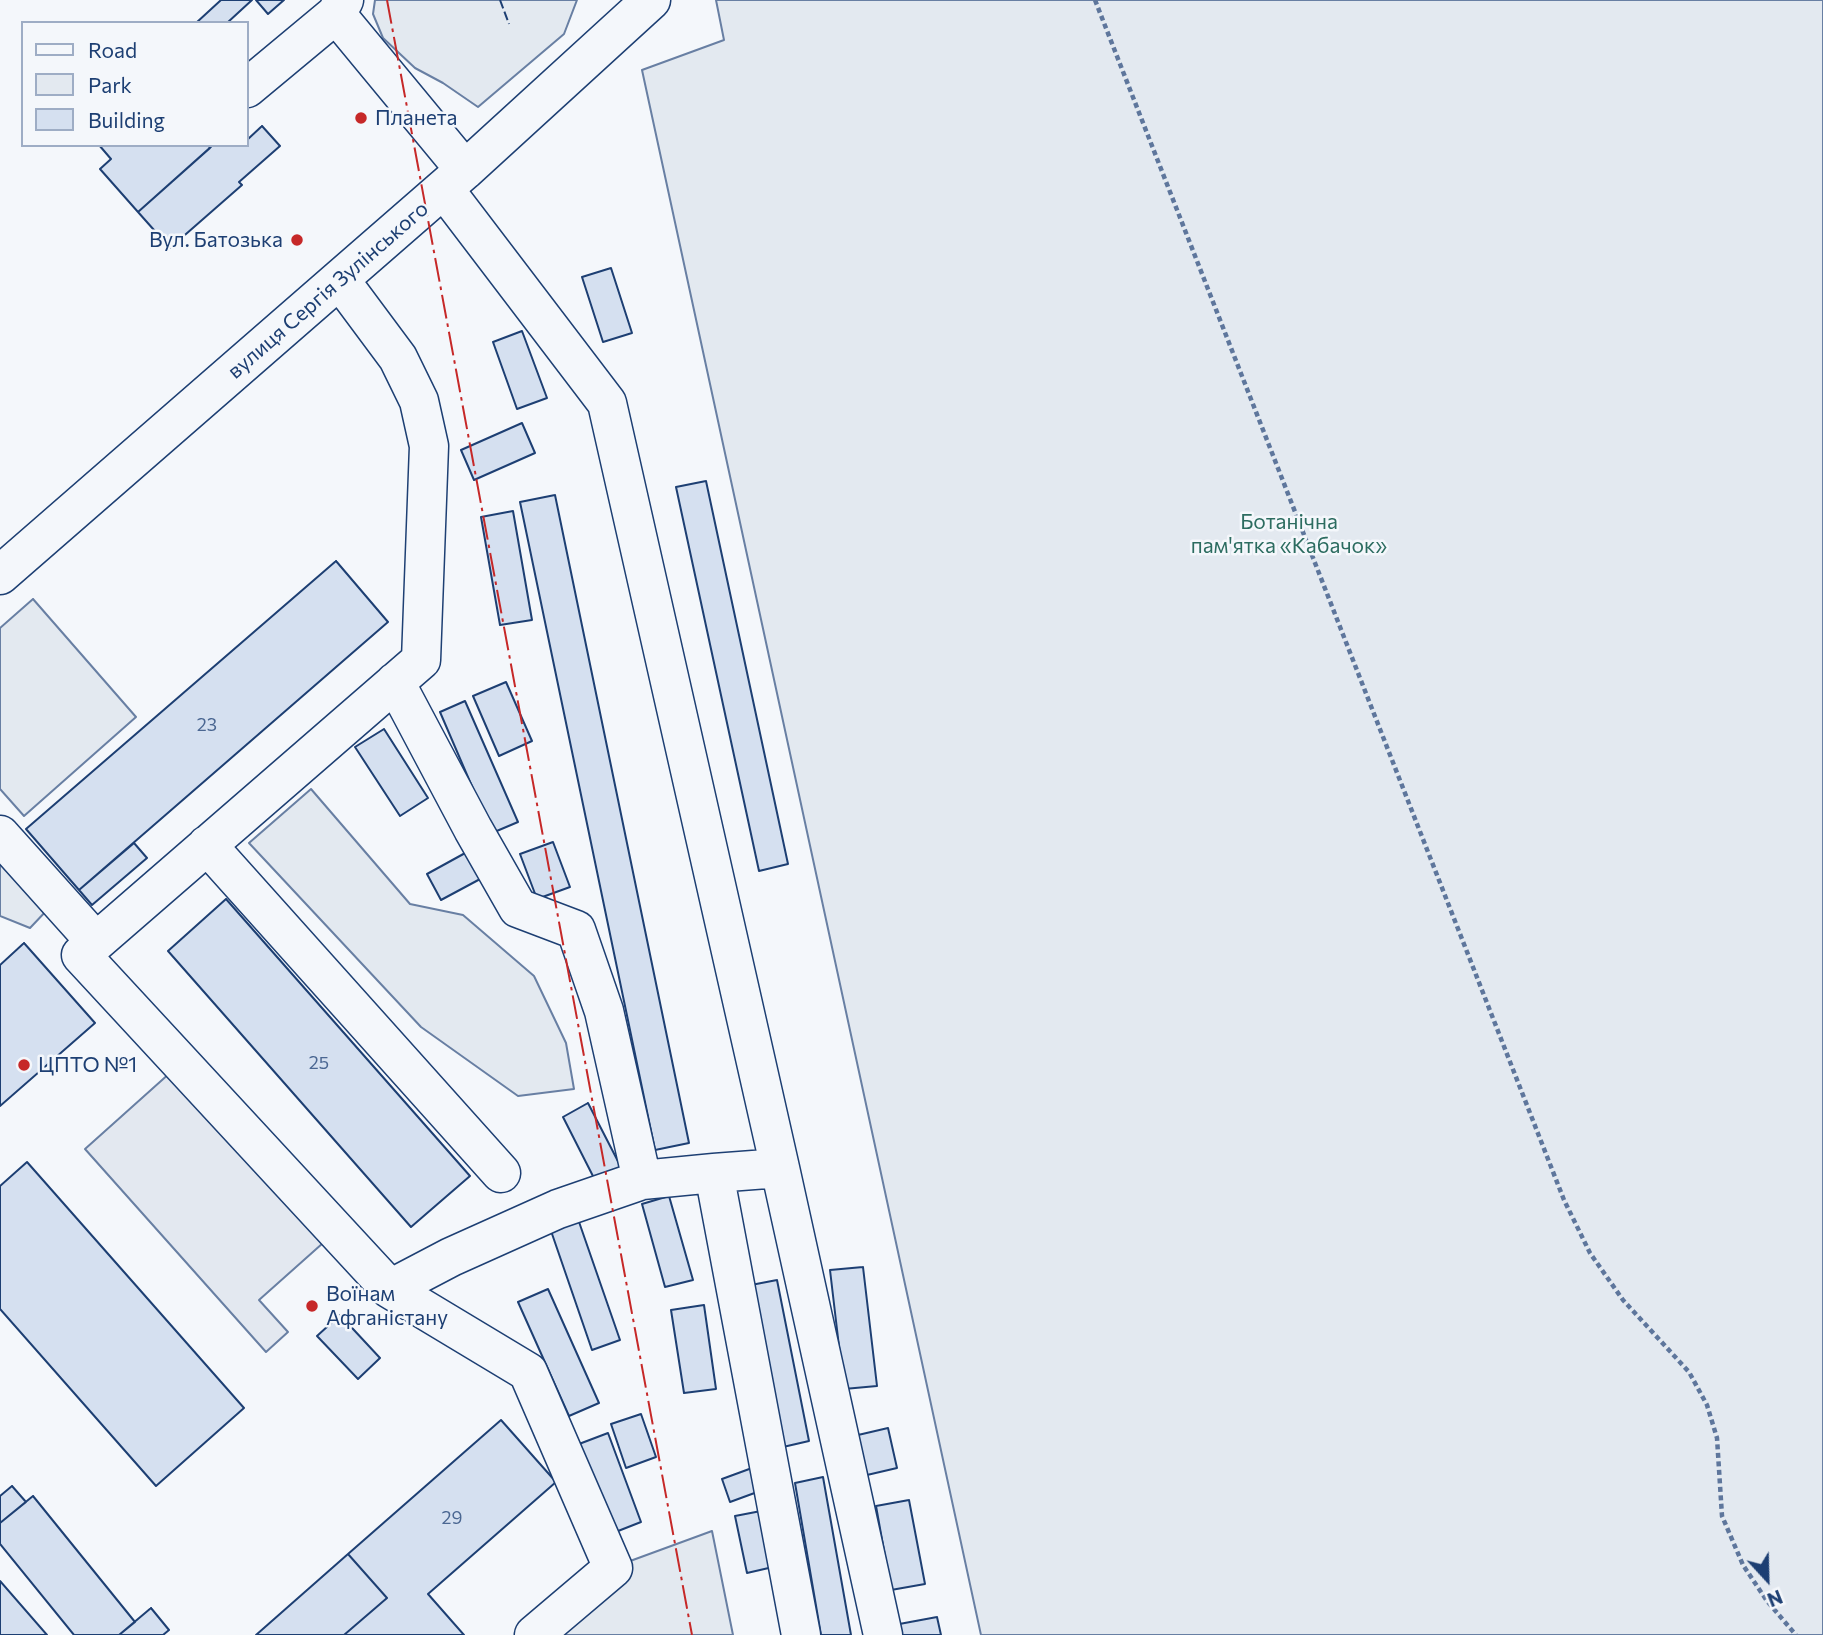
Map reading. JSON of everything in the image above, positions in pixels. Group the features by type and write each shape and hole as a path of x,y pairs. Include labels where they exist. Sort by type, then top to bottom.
{"street":[{"path":"248,87 340,7 607,403 883,1635"},
{"name":"вулиця Сергія Зулінського","path":"0,575 455,180 637,7"},
{"path":"340,280 398,358 419,401 429,446 421,660 81,955 390,1289 528,1372 613,1568 534,1635"},
{"path":"395,682 518,908 576,930 604,1011 642,1180"},
{"path":"0,835 96,942"},
{"path":"207,845 500,1173"},
{"path":"390,1289 451,1257 558,1209 642,1180 780,1168"},
{"path":"713,1173 801,1635"}],"path":[{"path":"1095,0 1564,1200 1590,1253 1623,1300 1689,1372 1707,1405 1717,1438 1722,1516 1744,1565 1767,1601 1796,1635"}],"green space":[{"path":"375,0 577,0 564,34 478,107 415,68 383,38 373,14"},
{"name":"Ботанічна пам'ятка «Кабачок»","path":"716,0 1823,0 1823,1635 981,1635 642,70 724,40"},
{"path":"33,599 136,717 24,816 0,789 0,628"},
{"path":"311,789 410,904 463,915 534,976 566,1043 574,1089 518,1096 421,1027 249,843"},
{"path":"0,855 48,909 30,928 0,916"},
{"path":"712,1531 733,1635 534,1635 622,1564"}],"shaded area":[{"path":"171,1072 323,1243 259,1300 288,1332 266,1352 85,1149"}],"building":[{"path":"221,0 252,0 229,21 198,21"},
{"path":"256,0 284,0 268,14"},
{"path":"262,126 280,146 239,182 242,185 170,248 138,212 211,147 248,147 248,139"},
{"path":"101,147 210,148 138,212 100,169 111,159"},
{"path":"611,268 632,333 603,342 582,277"},
{"path":"522,331 547,398 517,409 493,342"},
{"path":"522,423 535,453 474,480 461,450"},
{"path":"706,481 788,864 759,871 676,487"},
{"path":"555,495 689,1143 655,1150 520,502"},
{"path":"513,511 532,620 500,625 481,517"},
{"path":"336,561 388,622 79,890 26,829"},
{"path":"506,682 532,741 499,756 473,696"},
{"path":"465,701 518,822 492,833 440,712"},
{"path":"384,729 428,798 400,816 355,747"},
{"path":"553,842 570,887 537,899 520,854"},
{"path":"134,843 147,858 92,905 79,890"},
{"path":"467,852 482,878 441,900 427,874"},
{"path":"226,899 470,1176 411,1227 168,951"},
{"name":"ЦПТО №1","path":"24,943 95,1023 0,1106 0,965"},
{"path":"588,1103 624,1173 598,1186 563,1117"},
{"path":"27,1162 244,1408 156,1486 0,1309 0,1186"},
{"path":"669,1196 693,1280 665,1287 642,1204"},
{"path":"578,1219 620,1340 592,1350 550,1228"},
{"path":"863,1267 877,1386 844,1389 830,1270"},
{"path":"777,1280 809,1441 783,1447 751,1285"},
{"path":"548,1289 599,1403 569,1416 518,1302"},
{"path":"704,1305 716,1389 684,1393 671,1310"},
{"path":"340,1315 380,1358 358,1379 317,1336"},
{"path":"641,1414 656,1457 626,1468 611,1424"},
{"path":"501,1420 556,1482 428,1594 464,1635 344,1635 387,1598 348,1554"},
{"path":"888,1428 897,1468 867,1475 858,1435"},
{"path":"608,1433 641,1522 613,1533 579,1444"},
{"path":"752,1468 760,1491 730,1502 722,1479"},
{"path":"823,1477 851,1635 821,1635 795,1483"},
{"path":"12,1486 26,1502 0,1523 0,1496"},
{"path":"33,1496 135,1622 119,1635 74,1635 0,1544 0,1523"},
{"path":"909,1500 925,1584 891,1590 876,1506"},
{"path":"761,1511 773,1567 747,1573 735,1516"},
{"path":"348,1554 387,1598 344,1635 256,1635"},
{"path":"0,1581 47,1635 0,1635"},
{"path":"151,1608 169,1630 163,1635 119,1635"},
{"path":"937,1617 941,1635 896,1635 894,1625"}],"fence":[{"path":"500,0 509,24"}],"power":[{"path":"387,0 692,1635"}],"place":[{"name":"Планета","path":"361,118"},
{"name":"Вул. Батозька","path":"297,240"},
{"name":"ЦПТО №1","path":"24,1065"},
{"name":"Воїнам Афганістану","path":"312,1306"}]}
